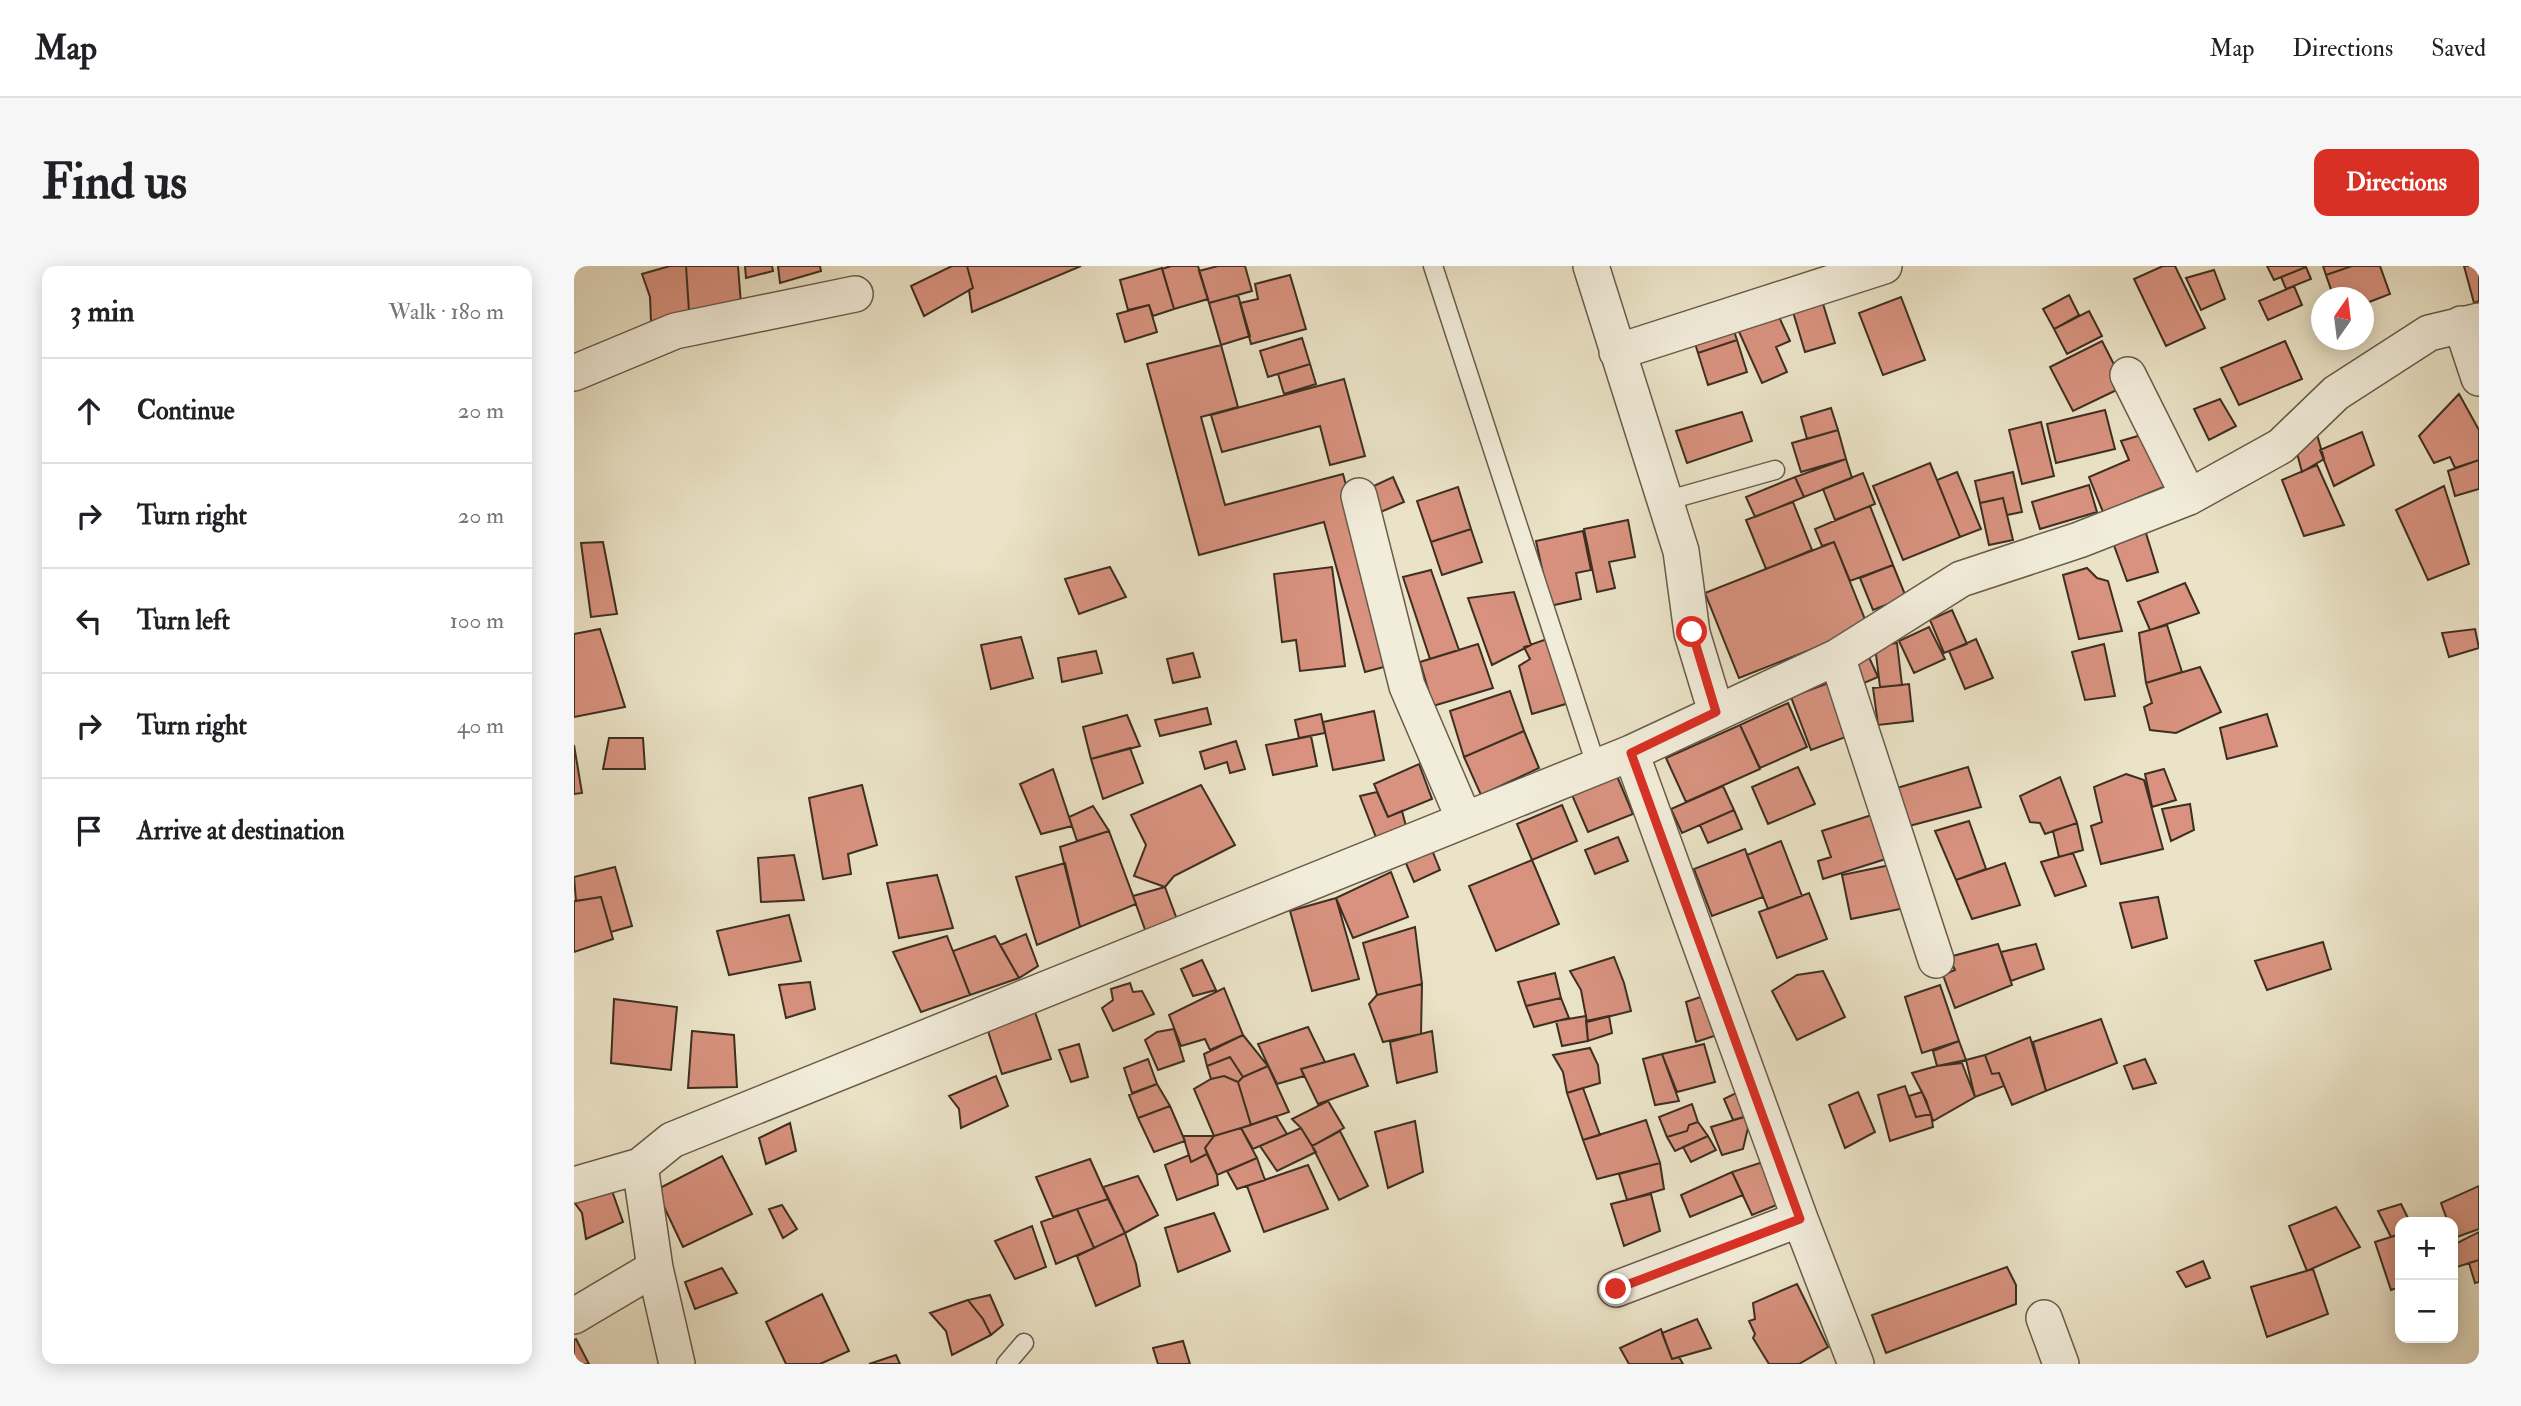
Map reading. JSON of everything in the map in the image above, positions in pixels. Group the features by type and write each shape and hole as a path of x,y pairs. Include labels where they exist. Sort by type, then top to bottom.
{"street":[{"path":"1591,266 1681,551 1692,632 1716,712"},
{"path":"1617,352 1884,266"},
{"path":"574,373 675,331 855,294"},
{"path":"574,1185 640,1166 672,1140 1631,753 1837,657 1961,579 2079,540 2189,497 2281,446 2336,393 2429,333 2470,322 2479,378"},
{"path":"2129,375 2189,497"},
{"path":"1359,496 1407,687 1464,819"},
{"path":"1837,657 1936,960"},
{"path":"1631,753 1800,1219 1856,1364"},
{"path":"640,1166 655,1268 677,1364"},
{"path":"1616,1289 1800,1219"},
{"path":"574,1317 655,1268"},
{"path":"2044,1318 2061,1364"}],"lane":[{"path":"1433,266 1596,765"},
{"path":"1665,501 1775,470"},
{"path":"1006,1364 1024,1343"}],"building":[{"path":"670,266 686,266 689,311 651,322 650,297 642,274"},
{"path":"686,266 738,266 741,304 689,311"},
{"path":"745,266 772,266 773,271 746,278"},
{"path":"778,266 820,266 821,271 780,283"},
{"path":"952,266 967,266 973,288 924,316 911,286"},
{"path":"967,266 1081,266 972,312 969,290 973,288"},
{"path":"1171,266 1198,266 1208,299 1174,309 1162,269"},
{"path":"1218,266 1245,266 1252,291 1209,303 1199,271"},
{"path":"2163,266 2175,266 2205,328 2166,346 2134,279"},
{"path":"2267,266 2306,266 2306,267 2274,280"},
{"path":"2323,266 2352,266 2326,275"},
{"path":"2352,266 2380,266 2390,294 2374,300 2374,287 2330,287 2326,275"},
{"path":"2464,266 2479,266 2479,301 2474,303"},
{"path":"2306,267 2311,279 2286,289 2281,277"},
{"path":"1162,268 1174,309 1153,316 1149,305 1128,310 1120,280"},
{"path":"2214,270 2225,299 2201,310 2186,278"},
{"path":"1290,275 1306,329 1251,344 1240,303 1258,299 1255,284"},
{"path":"2294,286 2302,305 2268,320 2259,301"},
{"path":"1820,294 1835,343 1805,352 1790,302"},
{"path":"1238,295 1250,336 1221,345 1209,303"},
{"path":"2069,295 2079,315 2054,329 2043,309"},
{"path":"1901,297 1925,360 1883,375 1859,313"},
{"path":"1149,305 1157,332 1125,342 1117,314"},
{"path":"1775,308 1790,341 1776,347 1787,372 1762,383 1736,325"},
{"path":"2089,311 2102,336 2067,354 2054,329"},
{"path":"1730,319 1737,340 1698,353 1691,331"},
{"path":"1302,338 1310,364 1268,377 1260,351"},
{"path":"1737,340 1747,372 1708,385 1698,353"},
{"path":"2102,341 2125,386 2073,411 2050,367"},
{"path":"2285,341 2302,379 2239,405 2221,368"},
{"path":"1221,345 1238,407 1201,417 1225,505 1343,474 1395,664 1365,672 1324,522 1199,555 1147,364"},
{"path":"1310,364 1316,384 1284,394 1278,374"},
{"path":"1344,379 1365,456 1330,465 1320,426 1222,452 1211,415"},
{"path":"2459,394 2479,430 2479,460 2455,468 2450,457 2434,463 2419,436"},
{"path":"2220,399 2236,426 2209,440 2194,409"},
{"path":"1831,408 1838,430 1807,439 1801,417"},
{"path":"2105,410 2115,449 2056,463 2047,424"},
{"path":"1742,412 1752,441 1687,463 1676,431"},
{"path":"2041,422 2054,476 2022,484 2009,430"},
{"path":"2314,424 2324,459 2302,472 2294,442"},
{"path":"1838,430 1846,459 1801,472 1792,443"},
{"path":"2362,432 2374,465 2334,486 2320,450"},
{"path":"2148,433 2171,484 2103,512 2089,477 2129,460 2121,441"},
{"path":"1846,459 1852,478 1804,497 1795,477"},
{"path":"2479,460 2479,489 2455,496 2448,471"},
{"path":"1930,463 1960,537 1903,560 1873,486"},
{"path":"2317,465 2344,525 2304,536 2282,480"},
{"path":"1957,472 1981,529 1960,537 1937,480"},
{"path":"2013,472 2022,512 2007,515 2003,498 1980,503 1975,481"},
{"path":"1863,473 1875,504 1835,520 1823,489"},
{"path":"1393,477 1404,502 1376,514 1365,490"},
{"path":"1795,477 1804,497 1755,517 1746,497"},
{"path":"2089,485 2097,512 2040,529 2032,502"},
{"path":"2444,486 2469,564 2428,580 2396,510"},
{"path":"1458,487 1471,529 1431,542 1417,501"},
{"path":"2003,498 2013,540 1989,545 1980,503"},
{"path":"1793,502 1812,550 1766,569 1746,520"},
{"path":"1870,506 1893,565 1850,581 1834,542 1822,546 1815,529"},
{"path":"1628,520 1635,557 1609,562 1615,588 1597,592 1584,529"},
{"path":"1471,529 1482,562 1442,575 1431,542"},
{"path":"2145,530 2158,572 2127,581 2112,540"},
{"path":"1583,531 1591,570 1576,573 1581,599 1550,606 1536,541"},
{"path":"603,542 617,614 591,617 581,543"},
{"path":"1834,542 1868,627 1739,678 1705,593"},
{"path":"1893,565 1906,597 1873,610 1860,578"},
{"path":"1110,567 1126,597 1079,614 1065,579"},
{"path":"1332,567 1345,666 1300,671 1296,640 1282,642 1274,574"},
{"path":"2087,568 2097,578 2108,581 2122,631 2079,639 2063,575"},
{"path":"1431,570 1459,650 1430,659 1403,577"},
{"path":"2185,583 2199,613 2150,630 2138,602"},
{"path":"1514,592 1531,645 1492,665 1468,598"},
{"path":"1952,610 1967,644 1944,653 1930,620"},
{"path":"2167,625 2182,672 2146,683 2139,633"},
{"path":"1929,627 1945,659 1914,673 1899,641"},
{"path":"600,629 625,707 574,717 574,634"},
{"path":"2475,629 2479,648 2449,657 2442,633"},
{"path":"1021,637 1033,678 991,689 981,645"},
{"path":"1547,639 1569,703 1532,714 1519,666 1530,659 1524,647"},
{"path":"1976,639 1993,678 1965,689 1949,651"},
{"path":"1897,643 1902,685 1880,687 1875,646"},
{"path":"1478,644 1493,688 1433,706 1420,662"},
{"path":"2104,644 2115,696 2085,700 2072,652"},
{"path":"1096,651 1102,673 1062,682 1058,658"},
{"path":"1193,653 1200,677 1173,683 1167,659"},
{"path":"1868,655 1878,677 1857,686 1848,665"},
{"path":"2200,667 2221,712 2176,733 2150,730 2144,707 2152,703 2146,683"},
{"path":"1839,679 1859,732 1811,750 1791,697"},
{"path":"1909,684 1913,721 1878,725 1873,688"},
{"path":"1510,691 1524,731 1464,757 1450,711"},
{"path":"1788,703 1807,747 1760,768 1740,725"},
{"path":"1207,708 1211,724 1160,736 1155,720"},
{"path":"1374,711 1384,760 1333,770 1323,722"},
{"path":"1321,714 1325,733 1299,738 1295,720"},
{"path":"2267,714 2277,746 2227,759 2220,728"},
{"path":"1127,715 1140,746 1091,759 1083,727"},
{"path":"1740,725 1760,769 1686,802 1666,758"},
{"path":"1524,731 1539,768 1481,795 1464,757"},
{"path":"1311,736 1317,766 1273,775 1266,745"},
{"path":"609,738 643,738 645,769 603,769"},
{"path":"1236,741 1245,769 1230,773 1227,762 1205,769 1200,752"},
{"path":"574,745 582,793 574,794"},
{"path":"1130,748 1143,783 1103,799 1091,759"},
{"path":"1419,764 1432,799 1388,817 1374,784"},
{"path":"1798,767 1815,804 1768,824 1752,787"},
{"path":"1968,767 1981,807 1909,826 1897,788"},
{"path":"1053,769 1072,826 1041,834 1020,784"},
{"path":"1614,769 1633,814 1588,832 1569,788"},
{"path":"2164,769 2176,800 2152,807 2145,774"},
{"path":"2126,774 2144,780 2163,849 2101,864 2091,826 2102,822 2094,787"},
{"path":"2060,777 2077,823 2045,834 2040,823 2030,822 2020,796"},
{"path":"862,785 877,845 848,854 851,874 823,879 809,798"},
{"path":"1201,785 1235,845 1174,876 1165,887 1134,876 1146,845 1131,815"},
{"path":"1723,786 1734,810 1682,833 1671,809"},
{"path":"1377,792 1388,817 1402,811 1407,830 1377,840 1360,796"},
{"path":"2190,804 2194,830 2171,841 2162,809"},
{"path":"1562,805 1577,841 1532,860 1517,824"},
{"path":"1093,806 1109,831 1077,841 1069,817"},
{"path":"1734,810 1742,829 1708,843 1700,825"},
{"path":"1881,812 1895,856 1823,879 1818,861 1831,857 1822,831"},
{"path":"1969,821 1986,869 1956,880 1935,831"},
{"path":"2077,823 2083,850 2059,857 2053,831"},
{"path":"1109,831 1136,904 1080,927 1060,847"},
{"path":"1618,837 1628,861 1595,874 1585,850"},
{"path":"1781,841 1802,896 1768,909 1747,855"},
{"path":"1745,849 1763,897 1712,916 1694,869"},
{"path":"1432,850 1440,870 1414,882 1405,861"},
{"path":"2073,853 2086,886 2055,896 2041,862"},
{"path":"794,855 804,900 761,902 758,858"},
{"path":"1532,860 1559,924 1496,951 1469,886"},
{"path":"1065,863 1080,927 1037,945 1016,877"},
{"path":"2005,863 2020,905 1972,919 1956,880"},
{"path":"1895,864 1905,908 1851,919 1842,875"},
{"path":"615,867 632,926 611,932 601,897 576,901 574,877"},
{"path":"1391,872 1408,917 1353,938 1336,898"},
{"path":"937,875 953,928 899,938 887,883"},
{"path":"1165,887 1179,925 1148,938 1133,896"},
{"path":"1809,893 1827,939 1777,958 1759,912"},
{"path":"601,897 613,939 574,952 574,901"},
{"path":"2158,897 2167,938 2132,948 2120,903"},
{"path":"1336,898 1359,979 1312,991 1290,911"},
{"path":"789,915 801,961 729,975 717,931"},
{"path":"1415,927 1422,984 1377,995 1363,943"},
{"path":"1026,934 1038,966 1019,978 1000,945"},
{"path":"947,936 970,995 921,1012 893,952"},
{"path":"995,936 1019,978 970,995 953,951"},
{"path":"2323,942 2331,969 2267,990 2255,961"},
{"path":"1998,944 2012,985 1955,1008 1943,975 1955,970 1949,957"},
{"path":"2036,944 2044,969 2011,981 2001,952"},
{"path":"1614,957 1631,1011 1587,1022 1581,990 1570,971"},
{"path":"1202,960 1216,990 1193,996 1181,969"},
{"path":"1823,971 1845,1017 1797,1040 1772,991 1797,975"},
{"path":"1555,973 1561,998 1526,1006 1518,982"},
{"path":"810,982 815,1009 786,1018 779,985"},
{"path":"1130,983 1133,992 1142,991 1154,1014 1113,1031 1102,1008 1113,1000 1111,989"},
{"path":"1422,984 1421,1034 1383,1042 1369,1004 1377,995"},
{"path":"1940,985 1959,1041 1922,1053 1905,997"},
{"path":"1224,988 1243,1035 1210,1050 1205,1039 1181,1046 1169,1015"},
{"path":"1715,992 1729,1031 1696,1042 1686,1002"},
{"path":"1561,998 1569,1018 1534,1027 1526,1006"},
{"path":"614,999 677,1007 671,1070 611,1063"},
{"path":"1035,1012 1051,1059 1002,1074 988,1031"},
{"path":"1586,1016 1588,1041 1562,1046 1556,1021"},
{"path":"1609,1016 1612,1033 1588,1041 1586,1021"},
{"path":"2101,1019 2117,1063 2046,1091 2033,1042"},
{"path":"1308,1027 1325,1062 1301,1069 1304,1076 1277,1084 1258,1044"},
{"path":"1174,1029 1184,1061 1158,1070 1145,1040 1157,1032"},
{"path":"692,1031 734,1035 737,1087 688,1088"},
{"path":"1432,1031 1437,1072 1397,1083 1390,1042"},
{"path":"1243,1035 1268,1066 1243,1077 1230,1057 1207,1066 1204,1054"},
{"path":"2030,1037 2046,1091 2012,1105 1999,1073 1992,1074 1985,1055"},
{"path":"1959,1041 1966,1060 1937,1066 1933,1051"},
{"path":"1079,1044 1088,1077 1071,1082 1059,1050"},
{"path":"1704,1044 1715,1082 1677,1092 1662,1054"},
{"path":"1590,1048 1598,1065 1600,1083 1567,1093 1563,1072 1553,1055"},
{"path":"1354,1054 1368,1086 1318,1104 1301,1069"},
{"path":"1662,1054 1679,1101 1655,1105 1643,1059"},
{"path":"1985,1055 1992,1074 1999,1073 2004,1086 1975,1097 1966,1060"},
{"path":"1230,1057 1243,1077 1238,1082 1224,1076 1211,1079 1207,1066"},
{"path":"1148,1059 1157,1084 1132,1093 1124,1068"},
{"path":"2145,1059 2156,1083 2133,1089 2124,1066"},
{"path":"1962,1063 1975,1097 1933,1121 1912,1073"},
{"path":"1268,1066 1289,1112 1251,1125 1238,1082"},
{"path":"996,1076 1008,1106 961,1128 959,1109 949,1096"},
{"path":"1224,1076 1238,1082 1251,1125 1214,1136 1194,1089 1211,1079"},
{"path":"1157,1084 1170,1106 1138,1118 1129,1095"},
{"path":"1905,1086 1916,1117 1931,1114 1933,1127 1890,1141 1878,1095"},
{"path":"1583,1088 1600,1135 1583,1140 1567,1093"},
{"path":"1740,1091 1751,1115 1733,1120 1724,1099"},
{"path":"1858,1092 1875,1132 1845,1148 1829,1105"},
{"path":"1922,1092 1931,1114 1916,1117 1909,1096"},
{"path":"1328,1101 1344,1128 1312,1146 1292,1119"},
{"path":"1692,1104 1698,1122 1689,1125 1687,1131 1667,1137 1659,1117"},
{"path":"1170,1106 1185,1141 1154,1152 1138,1118"},
{"path":"1751,1115 1743,1149 1722,1155 1711,1127"},
{"path":"1276,1116 1287,1134 1253,1149 1241,1128"},
{"path":"1646,1120 1660,1163 1597,1179 1583,1140"},
{"path":"1415,1121 1423,1172 1388,1188 1375,1132"},
{"path":"1698,1122 1708,1136 1675,1151 1667,1137 1687,1131 1689,1125"},
{"path":"790,1123 796,1151 766,1164 759,1138"},
{"path":"1241,1128 1257,1158 1217,1175 1205,1148 1214,1136"},
{"path":"1301,1128 1316,1152 1277,1171 1260,1146"},
{"path":"1340,1131 1368,1186 1339,1200 1312,1146"},
{"path":"1183,1136 1214,1136 1205,1148 1207,1154 1191,1162"},
{"path":"1708,1136 1716,1150 1691,1162 1683,1147"},
{"path":"1207,1154 1217,1175 1218,1185 1177,1200 1165,1165 1189,1155 1191,1162"},
{"path":"722,1156 752,1214 683,1247 656,1190"},
{"path":"1257,1158 1265,1180 1237,1189 1227,1171"},
{"path":"1090,1159 1108,1199 1053,1217 1036,1177"},
{"path":"1766,1161 1784,1202 1752,1215 1732,1172"},
{"path":"1660,1163 1664,1189 1627,1200 1619,1174"},
{"path":"1308,1165 1328,1209 1264,1232 1247,1186"},
{"path":"1732,1172 1743,1195 1690,1217 1681,1195"},
{"path":"1138,1176 1158,1215 1125,1233 1103,1187"},
{"path":"2479,1186 2479,1229 2458,1237 2458,1217 2446,1217 2441,1203"},
{"path":"611,1188 623,1222 586,1239 582,1213 574,1198"},
{"path":"1651,1194 1660,1231 1624,1246 1611,1204"},
{"path":"1108,1199 1125,1233 1094,1248 1077,1209"},
{"path":"2401,1204 2408,1217 2395,1217 2395,1236 2391,1237 2378,1211"},
{"path":"782,1205 797,1229 783,1238 769,1209"},
{"path":"2336,1207 2360,1247 2307,1271 2289,1226"},
{"path":"1077,1209 1094,1248 1056,1264 1041,1222"},
{"path":"1214,1213 1230,1251 1178,1272 1165,1228"},
{"path":"1032,1226 1046,1267 1015,1279 995,1241"},
{"path":"2479,1232 2479,1260 2458,1267 2458,1242"},
{"path":"1125,1233 1136,1264 1140,1286 1096,1306 1077,1256"},
{"path":"2395,1236 2395,1289 2391,1290 2375,1242"},
{"path":"2479,1260 2479,1282 2475,1283 2469,1263"},
{"path":"2203,1261 2210,1278 2186,1287 2177,1272"},
{"path":"2007,1267 2016,1285 2016,1304 1886,1353 1872,1315"},
{"path":"722,1268 737,1293 695,1309 685,1282"},
{"path":"2313,1269 2328,1314 2267,1337 2251,1287"},
{"path":"1797,1284 1828,1347 1799,1364 1769,1364 1753,1338 1755,1334 1749,1321 1755,1319 1753,1303"},
{"path":"822,1294 849,1351 820,1364 786,1364 766,1322"},
{"path":"990,1295 1003,1325 991,1335 983,1319 968,1300"},
{"path":"968,1300 983,1319 991,1335 952,1355 946,1331 930,1313"},
{"path":"1697,1319 1711,1348 1672,1359 1662,1333"},
{"path":"1661,1329 1672,1359 1679,1357 1683,1364 1629,1364 1620,1348"},
{"path":"576,1339 589,1364 574,1364"},
{"path":"1183,1341 1190,1364 1158,1364 1153,1348"},
{"path":"896,1355 900,1364 869,1364"}],"route":[{"path":"1616,1289 1800,1219 1631,753 1716,712 1692,632"}]}
